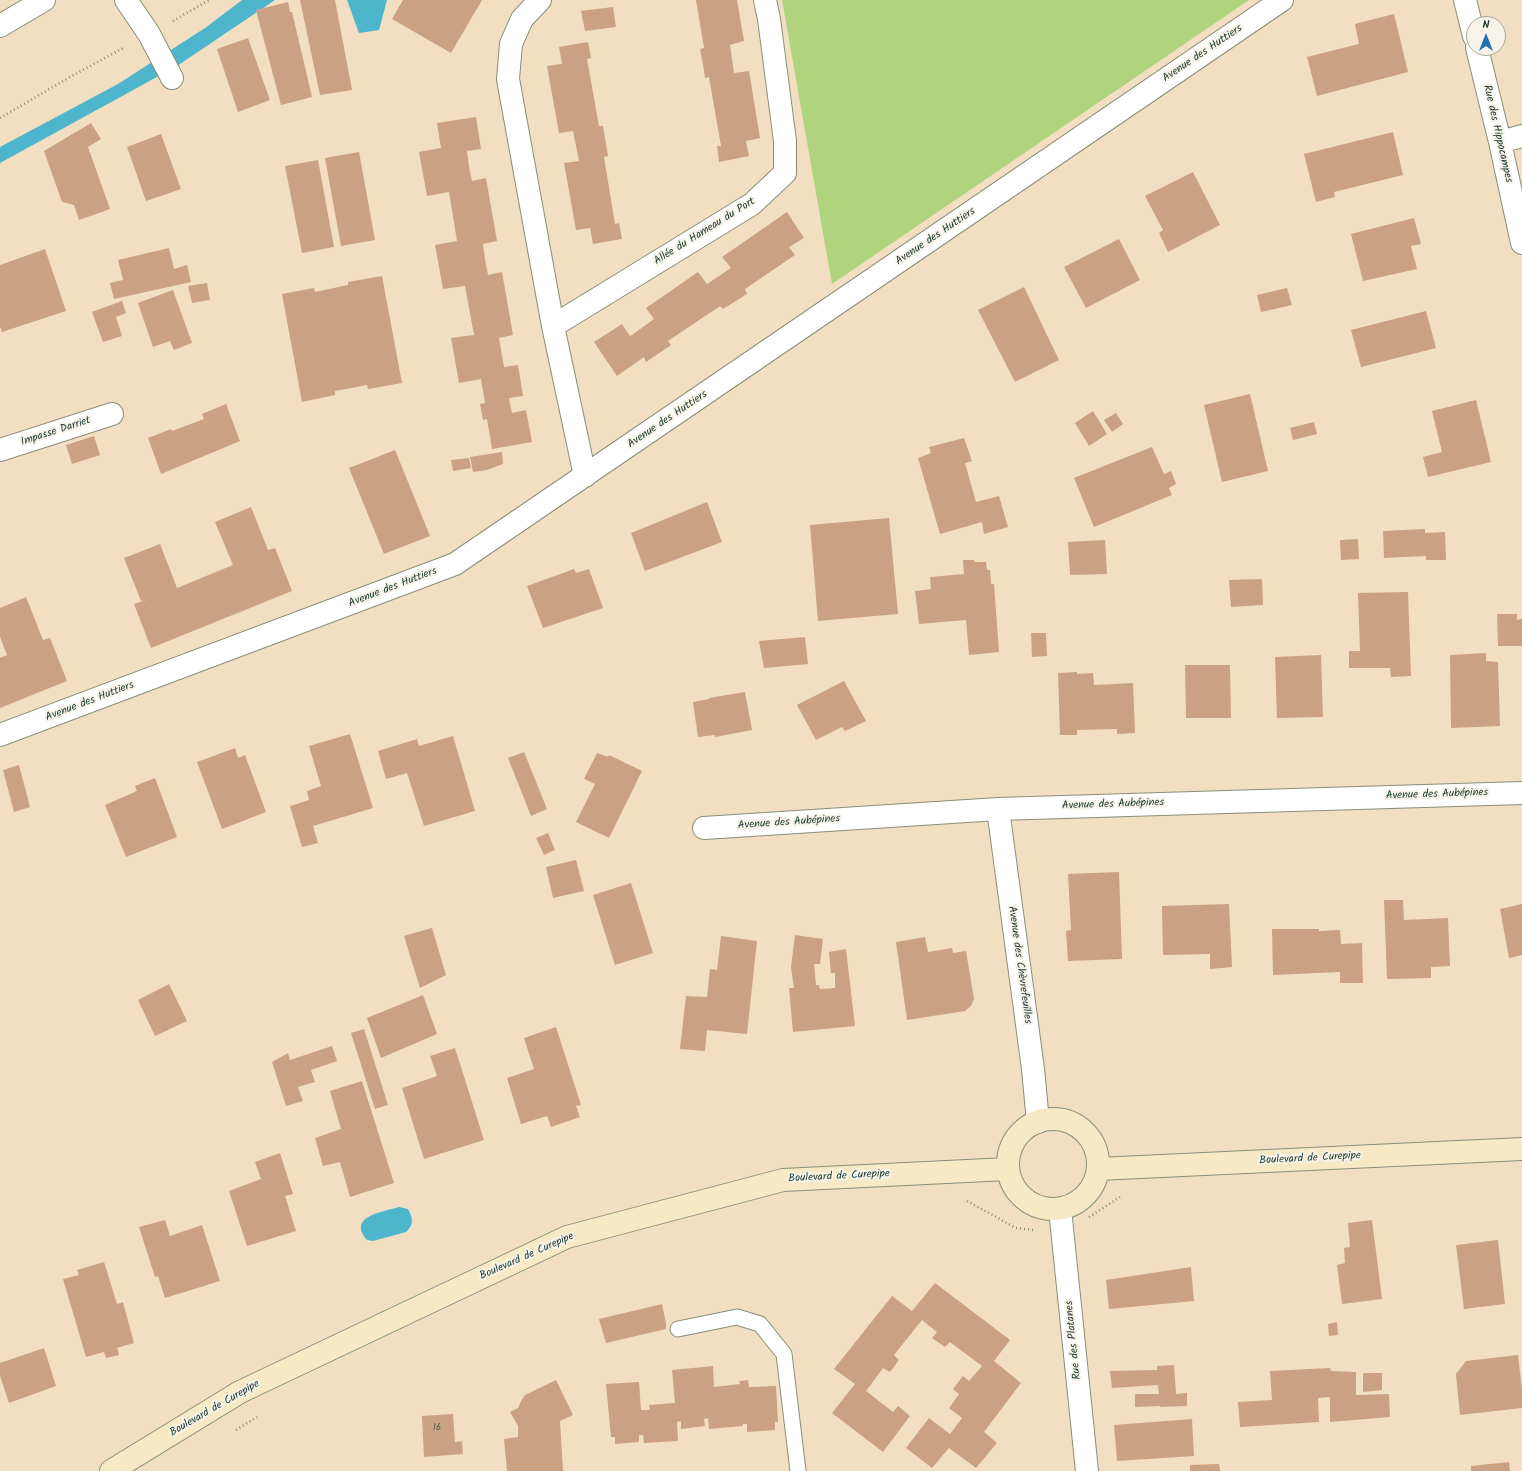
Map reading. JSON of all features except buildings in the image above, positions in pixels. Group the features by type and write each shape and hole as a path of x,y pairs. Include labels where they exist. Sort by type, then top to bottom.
{"main road":[{"path":"1052,1119 1068,1121 1081,1128 1091,1140 1097,1153 1098,1169 1094,1183 1086,1195 1074,1205 1060,1209 1045,1209 1031,1204 1020,1195 1012,1183 1008,1169 1008,1154 1014,1140 1024,1129 1038,1122 1052,1119"},
{"name":"Boulevard de Curepipe","path":"1098,1169 1522,1149"},
{"name":"Boulevard de Curepipe","path":"111,1471 240,1392 568,1237 784,1180 1008,1169"}],"street":[{"path":"0,26 44,0"},
{"path":"126,0 149,34 172,78"},
{"path":"540,0 522,20 511,44 508,79 553,326 585,476"},
{"name":"Allée du Hameau du Port","path":"553,326 752,204 785,173 785,141 769,20 764,0"},
{"name":"Avenue des Huttiers","path":"0,735 455,564 1282,0"},
{"path":"1465,0 1469,16"},
{"name":"Rue des Hippocampes","path":"1479,56 1500,142 1522,243"},
{"path":"1500,142 1522,136"},
{"name":"Impasse Darriet","path":"0,450 112,414"},
{"name":"Avenue des Aubépines","path":"704,828 998,809 1522,793"},
{"name":"Avenue des Chèvrefeuilles","path":"998,809 1033,1069 1038,1122"},
{"name":"Rue des Platanes","path":"1060,1209 1087,1471"}],"lane":[{"path":"678,1329 737,1317 760,1324 784,1354 798,1471"}],"path":[{"path":"0,118 70,77 190,12 209,0"},
{"path":"960,1201 968,1201 1016,1228 1062,1233 1120,1197"},
{"path":"234,1432 259,1416"}],"green space":[{"path":"782,0 1249,0 832,284"}],"water":[{"path":"242,0 275,0 177,66 0,163 0,147 118,84 205,28"},
{"path":"347,0 387,0 379,30 359,33"},
{"path":"399,1207 408,1209 410,1212 412,1221 409,1229 406,1232 373,1241 367,1240 362,1232 361,1225 364,1220 377,1213"}]}
